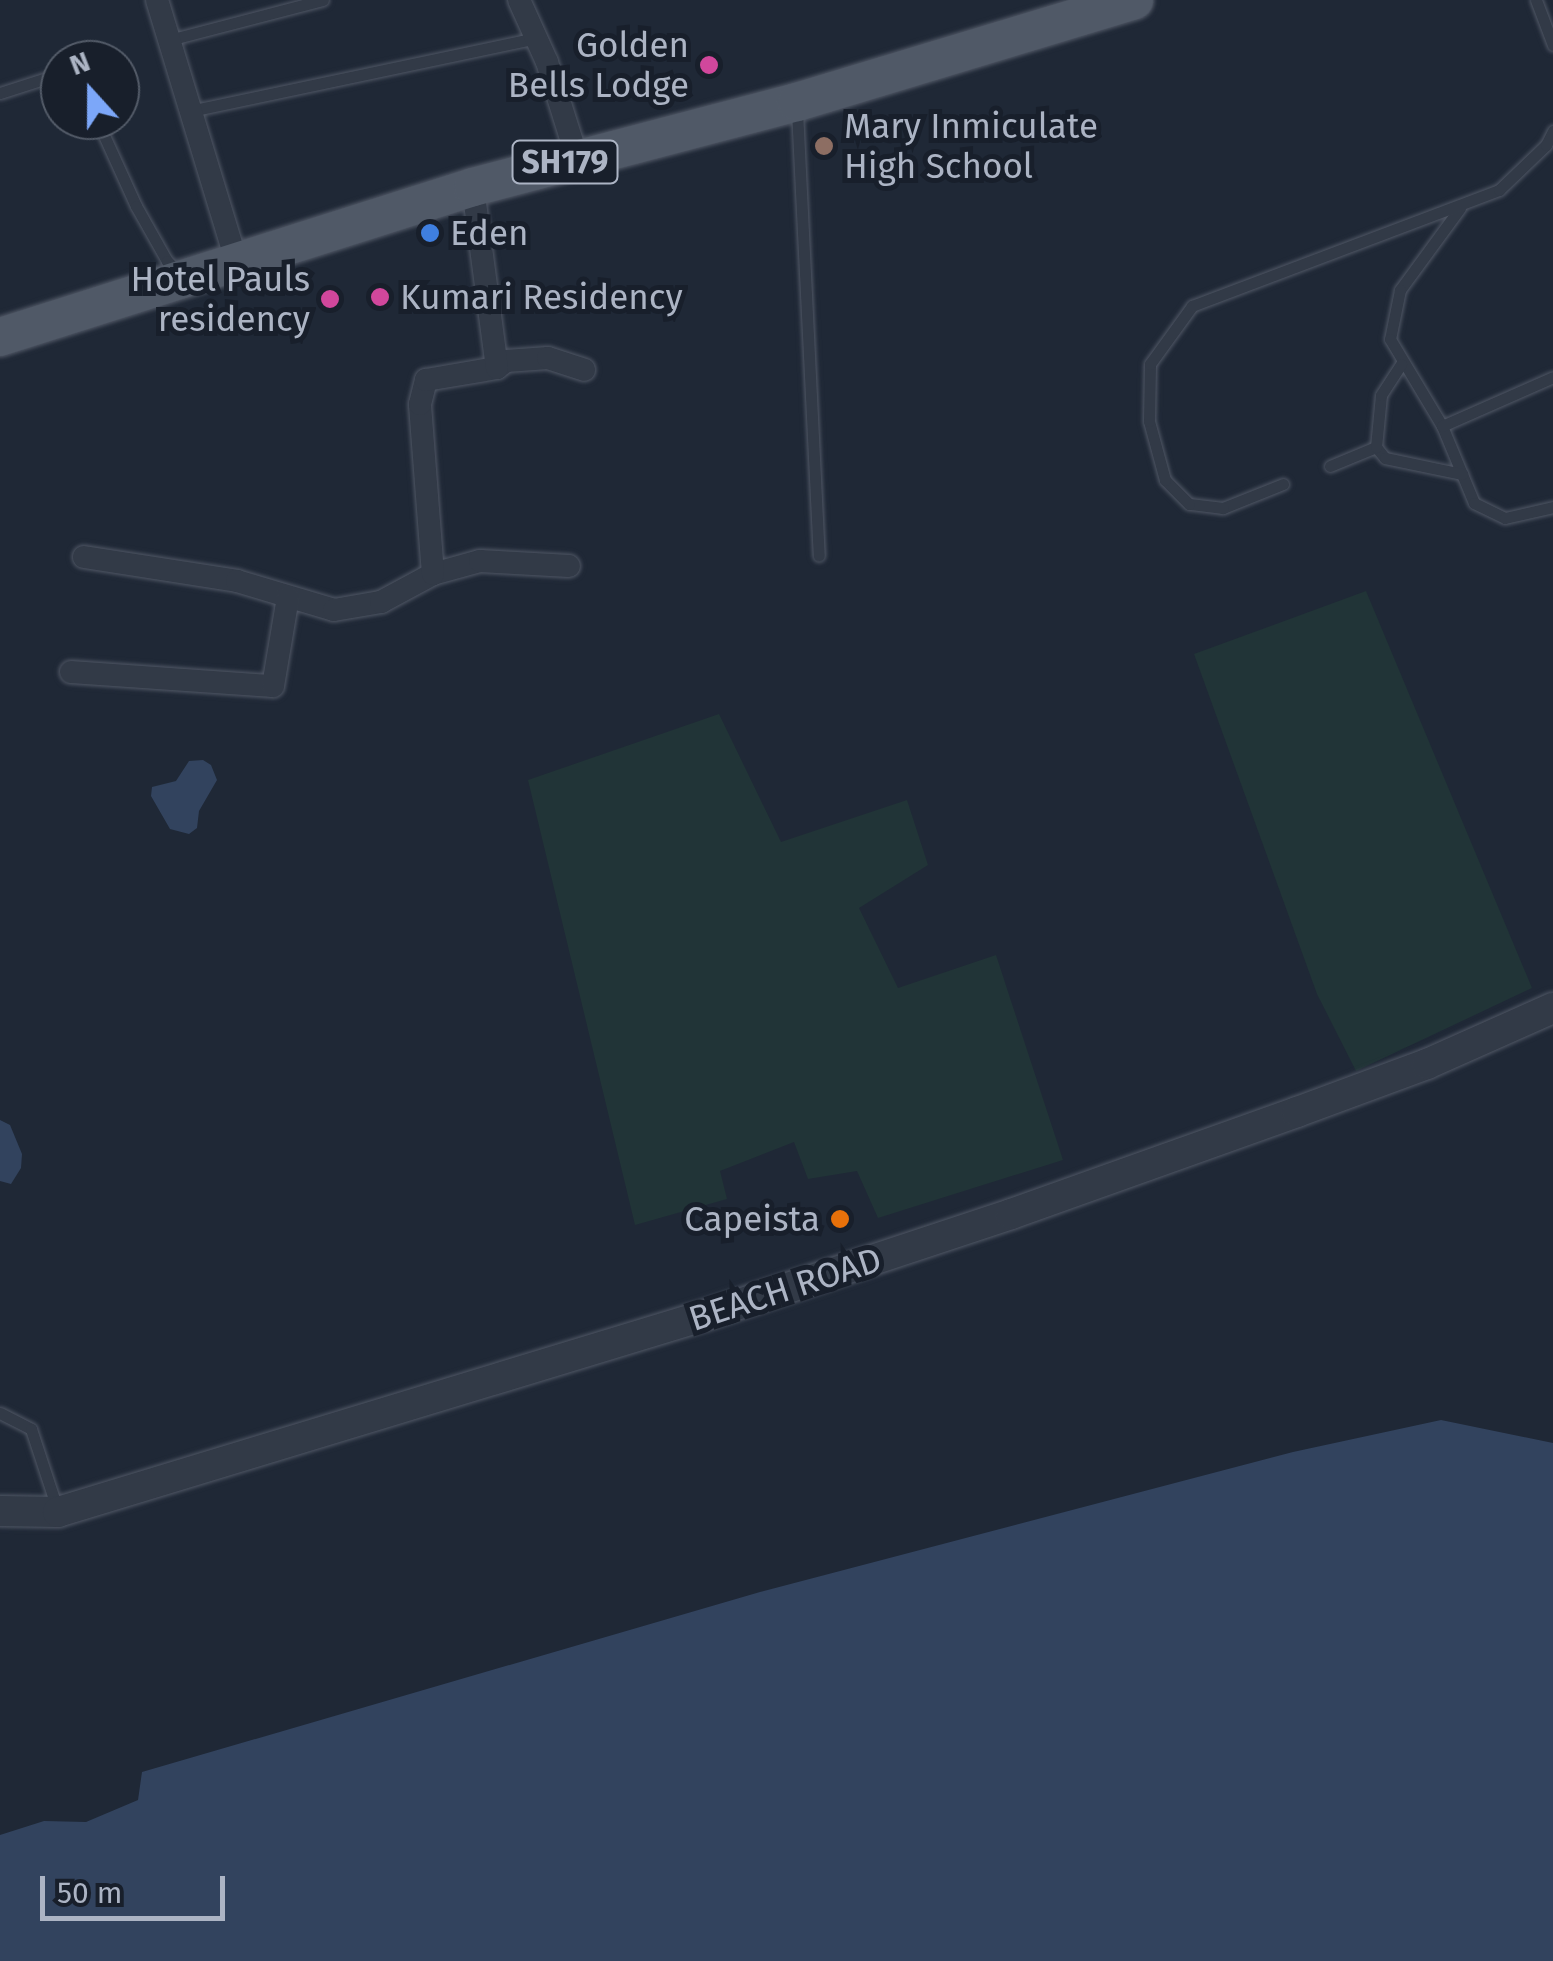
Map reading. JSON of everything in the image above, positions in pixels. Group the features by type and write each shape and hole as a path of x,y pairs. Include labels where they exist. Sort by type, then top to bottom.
{"main road":[{"name":"SH179","path":"0,336 473,187 796,102 1134,0"}],"street":[{"path":"157,0 236,260"},
{"path":"520,0 577,158"},
{"path":"473,187 497,368"},
{"path":"433,574 420,404 426,380 497,368 506,361 548,358 584,370"},
{"path":"84,558 237,581 334,610 381,602 433,574 480,561 569,566"},
{"path":"71,672 274,686 288,596"},
{"name":"BEACH ROAD","path":"0,1511 58,1512 706,1315 1011,1214 1427,1064 1553,1008"}],"lane":[{"path":"169,40 323,0"},
{"path":"1536,0 1553,45"},
{"path":"190,112 536,38"},
{"path":"0,93 40,80"},
{"path":"796,102 818,555"},
{"path":"1283,484 1223,508 1190,504 1165,480 1149,421 1150,364 1192,306 1460,208 1499,190 1546,145 1553,132"},
{"path":"106,140 167,261 184,278"},
{"path":"1460,208 1400,290 1390,339 1400,364 1442,426 1474,503 1504,518 1553,507"},
{"path":"1400,364 1381,395 1374,434 1376,448 1385,458 1462,474"},
{"path":"1442,426 1553,377"},
{"path":"1330,466 1376,448"},
{"path":"0,1413 31,1429 58,1512"}],"green space":[{"path":"1366,591 1532,988 1356,1071 1317,994 1194,654"},
{"path":"719,714 781,842 907,800 928,865 859,908 898,988 996,955 1063,1160 878,1218 857,1171 808,1179 794,1142 720,1171 727,1199 635,1225 528,780"}],"water":[{"path":"203,760 211,765 217,780 199,811 197,828 189,834 170,829 151,796 152,787 176,781 189,761"},
{"path":"0,1120 10,1125 22,1154 21,1168 11,1184 0,1181"},
{"path":"1441,1420 1553,1443 1553,1961 0,1961 0,1835 44,1821 86,1822 138,1800 142,1772 760,1592 1293,1452"}],"place":[{"name":"Golden Bells Lodge","path":"709,65"},
{"name":"Mary Inmiculate High School","path":"824,146"},
{"name":"Eden","path":"430,233"},
{"name":"Kumari Residency","path":"380,297"},
{"name":"Hotel Pauls residency","path":"330,299"},
{"name":"Capeista","path":"840,1219"}]}
